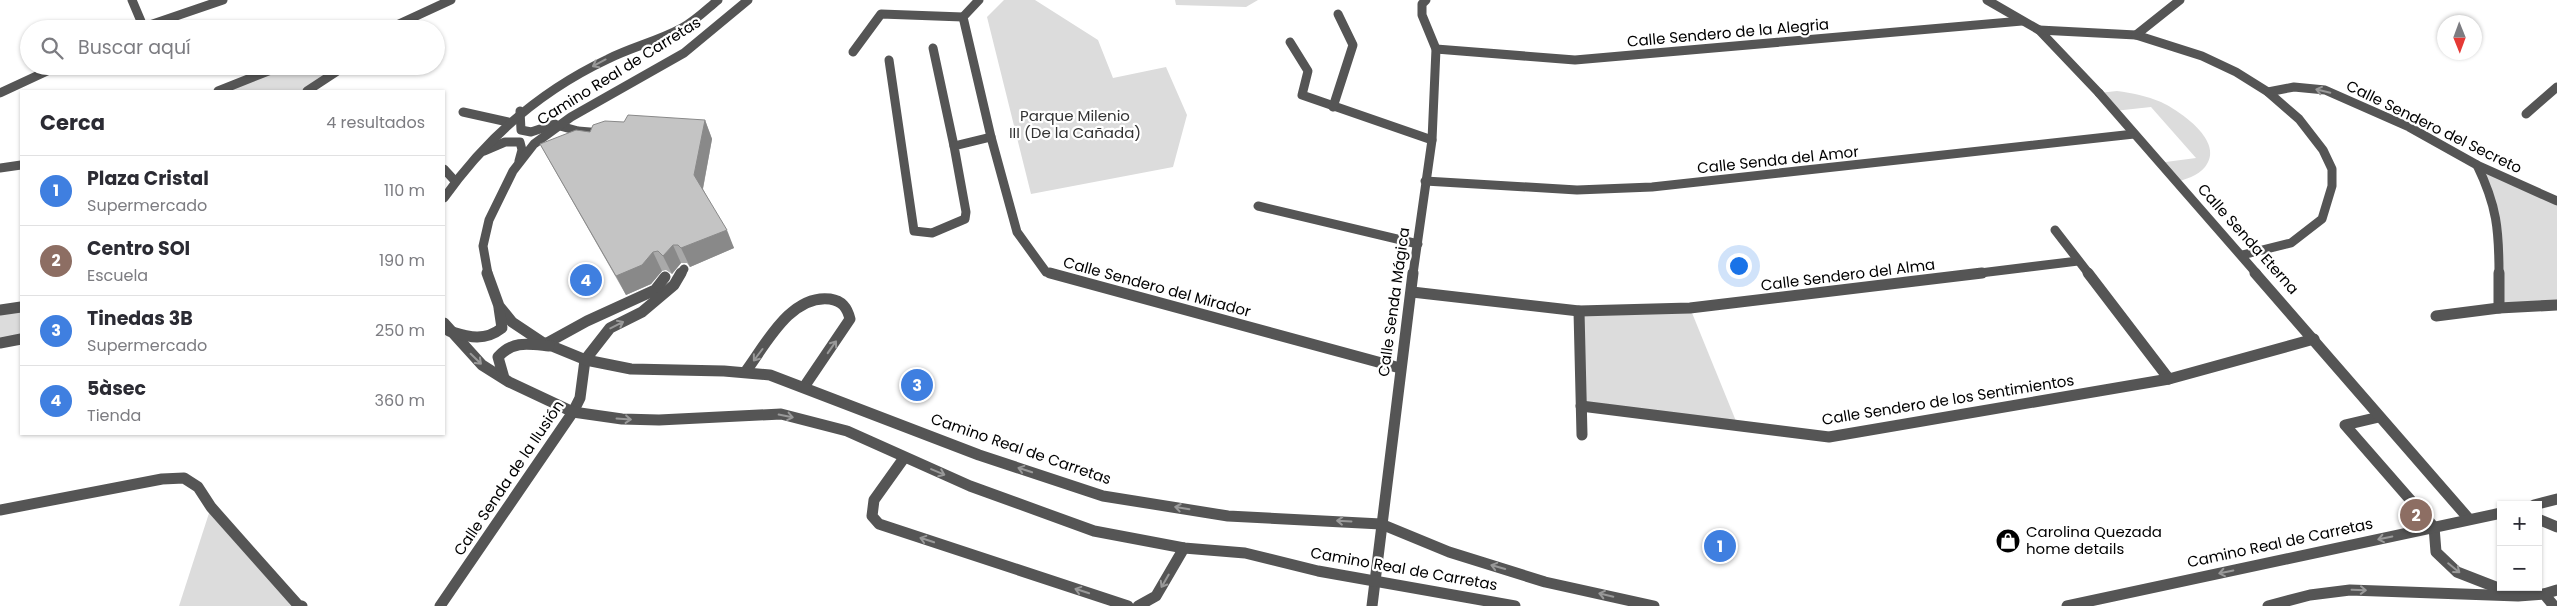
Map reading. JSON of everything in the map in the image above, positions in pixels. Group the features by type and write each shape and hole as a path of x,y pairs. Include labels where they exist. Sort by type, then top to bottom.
{"street":[{"path":"132,0 138,20"},
{"path":"164,20 223,0"},
{"path":"407,20 451,0"},
{"name":"Camino Real de Carretas","path":"445,197 474,157 520,111 543,95 609,58 679,30 695,20 718,0"},
{"name":"Camino Real de Carretas","path":"748,0 714,31 676,58 569,119 541,138 519,162 492,209 482,254 490,287 504,313 526,331 550,345 585,360 645,370 746,371 770,375 979,455 1103,496 1228,516 1381,524 1449,552 1545,582 1654,606"},
{"path":"853,52 881,14 963,17 979,0"},
{"name":"Calle Senda Eterna","path":"1987,0 2040,30 2099,93 2242,255 2379,417 2469,519"},
{"path":"2136,35 2180,0"},
{"name":"Calle Senda Mágica","path":"1372,606 1400,368 1432,140 1436,49 1422,15 1424,2"},
{"path":"1333,107 1353,45 1338,14"},
{"name":"Calle Sendero del Mirador","path":"963,17 991,137 1016,232 1046,272 1400,368"},
{"name":"Calle Sendero de la Alegria","path":"1436,49 1575,60 2022,21"},
{"path":"2040,30 2136,35 2202,56 2236,72 2268,92 2299,119 2322,150 2332,169 2332,186 2322,218 2291,243 2242,255"},
{"path":"1290,42 1308,71 1302,95 1432,140"},
{"path":"890,60 914,231 932,233 965,219 966,212 933,48"},
{"path":"0,93 39,75"},
{"path":"221,90 258,75"},
{"path":"309,90 331,75"},
{"name":"Calle Sendero del Secreto","path":"2268,92 2294,87 2325,90 2409,127 2477,164 2557,201"},
{"path":"2526,114 2553,96 2557,87"},
{"path":"520,111 521,130 531,132 569,119"},
{"path":"464,112 508,122"},
{"path":"560,126 578,131 613,134"},
{"name":"Calle Senda del Amor","path":"1425,181 1577,190 1652,187 2134,134"},
{"path":"954,146 991,137"},
{"path":"541,138 557,139"},
{"path":"474,157 500,142 509,140 520,142 522,150 519,162"},
{"path":"2477,164 2491,194 2498,231 2499,308"},
{"path":"0,168 20,165"},
{"path":"445,170 456,181"},
{"path":"1258,206 1418,244"},
{"path":"2055,230 2169,379"},
{"name":"Calle Sendero del Alma","path":"1412,292 1579,311 1690,308 1746,303 2078,261"},
{"path":"585,360 610,328 642,312 674,285 684,269"},
{"path":"504,378 498,357 505,347 519,343 550,345 587,321 655,290 665,277"},
{"path":"746,371 792,310 799,304 819,299 837,300 846,304 850,311 850,319 804,387"},
{"path":"446,327 474,338 492,337 502,328 498,301"},
{"path":"2436,316 2499,308 2557,305"},
{"path":"0,310 20,307"},
{"path":"1579,311 1582,434"},
{"name":"Camino Real de Carretas","path":"446,327 482,365 573,412 622,419 659,420 781,414 847,431 970,486 1094,531 1184,548 1245,553 1318,571 1491,600 1515,606"},
{"path":"0,343 20,339"},
{"name":"Calle Sendero de los Sentimientos","path":"1582,406 1829,437 2169,379 2314,339"},
{"name":"Calle Senda de la Ilusión","path":"440,606 573,412 580,398 585,360"},
{"path":"2379,417 2345,425 2434,527 2436,552 2456,572 2518,596"},
{"path":"904,458 874,500 872,516 880,524 1128,606"},
{"path":"0,510 162,479 184,478 198,487 211,507 298,606"},
{"path":"2542,503 2557,499"},
{"name":"Camino Real de Carretas","path":"2067,606 2497,513"},
{"path":"2542,520 2557,527"},
{"path":"1138,606 1156,596 1184,548"},
{"path":"2268,606 2310,595 2350,590 2518,596 2544,594 2557,590"},
{"path":"2544,594 2554,606"}],"green space":[{"name":"Parque Milenio III (De la Cañada)","path":"1004,0 1035,0 1098,40 1113,78 1166,67 1187,115 1173,167 1031,194 987,17"},
{"path":"1175,0 1258,0 1246,7 1176,5"},
{"path":"258,75 331,75 309,90 221,90"},
{"path":"2117,91 2161,102 2189,120 2198,128 2210,148 2210,157 2205,167 2195,175 2175,183 2158,163 2196,158 2151,107 2114,111 2099,93"},
{"path":"2477,165 2557,201 2557,305 2499,308 2499,231"},
{"path":"20,307 20,339 0,343 0,310"},
{"path":"1690,308 1738,426 1581,406 1579,311"},
{"path":"211,507 293,606 179,606"}],"building":[{"path":"628,115 705,120 694,175 727,230 681,248 678,245 673,245 663,256 658,251 653,252 642,265 616,276 540,144 576,130 590,132 593,125 605,121 624,122"}],"place":[{"name":"5àsec","path":"586,280"},
{"name":"Tinedas 3B","path":"917,385"},
{"name":"Centro SOI","path":"2416,515"},
{"name":"Carolina Quezada home details","path":"2008,541"},
{"name":"Plaza Cristal","path":"1720,546"}]}
